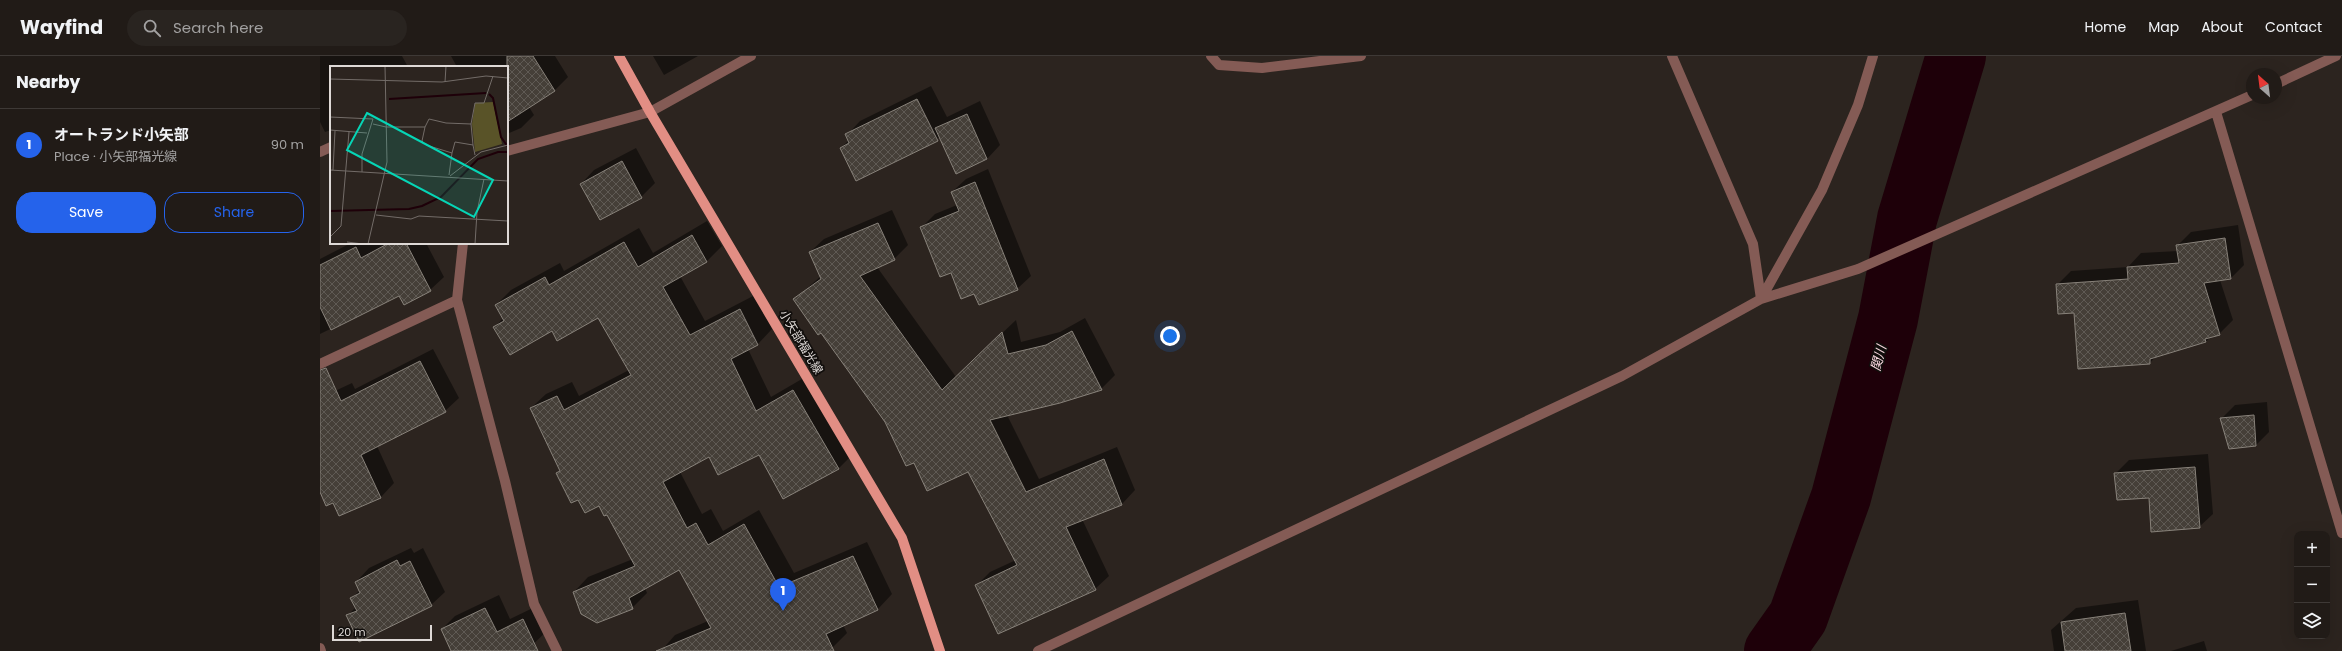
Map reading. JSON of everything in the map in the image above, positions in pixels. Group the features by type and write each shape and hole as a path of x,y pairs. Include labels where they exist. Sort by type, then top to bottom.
{"main road":[{"name":"小矢部福光線","path":"619,56 650,112 902,538 940,651"}],"street":[{"path":"508,151 650,112 751,56"},
{"path":"1211,56 1219,65 1262,68 1361,56"},
{"path":"1672,56 1753,244 1761,299"},
{"path":"1761,299 1822,190 1858,104 1874,56"},
{"path":"2282,81 2336,56"},
{"path":"1038,651 1622,376 1761,299 1858,269 1974,216 2089,169 2246,98"},
{"path":"2216,112 2342,533"},
{"path":"320,152 330,147"},
{"path":"463,244 457,300 505,481 534,604 557,651"},
{"path":"320,364 457,300"}],"building":[{"path":"507,56 533,56 555,91 508,121 508,66"},
{"path":"917,99 938,141 856,181 840,148 849,143 845,134"},
{"path":"967,114 987,159 956,174 935,128"},
{"path":"622,161 642,198 600,220 580,184"},
{"path":"975,182 1018,290 979,305 974,294 961,299 951,273 940,277 920,227 959,211 951,192"},
{"path":"878,223 895,260 860,276 942,390 1002,332 1008,354 1046,345 1072,331 1102,390 1060,403 990,420 1026,492 1104,459 1122,505 1066,527 1096,590 998,634 975,585 1017,565 968,472 927,491 914,463 906,466 885,422 821,333 818,335 793,299 821,279 809,252"},
{"path":"692,235 707,262 663,287 690,335 740,309 758,345 731,359 756,411 793,390 839,469 783,499 759,455 718,475 709,457 663,482 687,528 696,523 708,545 744,524 779,587 853,556 878,610 826,634 834,651 656,651 711,628 679,570 629,598 633,609 597,623 581,614 573,592 635,566 607,515 604,516 599,506 585,513 578,500 571,503 556,473 560,471 530,408 557,396 564,410 631,375 598,318 557,341 552,331 510,355 493,327 504,321 495,305 545,277 549,285 624,242 638,267"},
{"path":"2225,238 2231,279 2204,283 2220,335 2205,339 2206,342 2150,359 2150,364 2078,369 2074,313 2058,314 2056,284 2128,279 2127,267 2179,263 2176,245"},
{"path":"387,244 407,244 431,291 404,305 399,296 331,330 320,307 320,265 356,247 361,258"},
{"path":"420,361 446,412 361,455 381,498 339,516 333,503 326,506 320,492 320,370 326,368 341,401"},
{"path":"2254,415 2256,446 2229,449 2220,418"},
{"path":"2195,467 2200,528 2151,532 2149,498 2117,500 2114,473"},
{"path":"397,560 400,566 410,561 432,606 359,642 346,615 357,611 350,598 360,593 355,582"},
{"path":"485,608 497,632 523,619 538,651 451,651 441,629"},
{"path":"2125,613 2131,651 2065,651 2061,622"}],"waterway":[{"name":"関川","path":"1774,651 1798,617 1841,497 1888,319 1907,219 1956,56"}],"place":[{"name":"オートランド小矢部","path":"783,611"}]}
